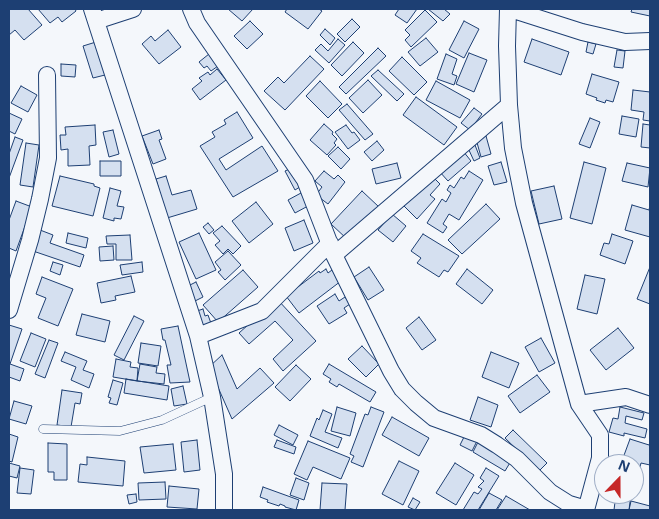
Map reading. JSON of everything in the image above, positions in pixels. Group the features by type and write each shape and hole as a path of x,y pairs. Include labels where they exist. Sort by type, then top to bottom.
{"street":[{"path":"133,9 94,15 198,336 212,397 224,474 224,510"},
{"path":"191,9 197,23 305,180 332,249 402,389 434,418 481,435 517,459 550,492 569,504 586,510 600,458 600,435 579,404 524,203 513,148 509,105 507,46 509,9 582,32 625,42 650,41"},
{"path":"9,310 30,240 48,158 47,75"},
{"path":"198,336 262,311 332,249 509,105"},
{"path":"579,404 626,397 650,405"}],"lane":[{"path":"43,429 120,432 162,420 212,397"}],"building":[{"path":"9,9 28,9 42,25 24,40 15,30 9,35"},
{"path":"38,9 75,9 76,11 62,22 58,17 50,23"},
{"path":"228,9 253,9 242,21"},
{"path":"287,9 319,9 322,11 308,29 285,12"},
{"path":"399,9 417,9 407,23 395,15"},
{"path":"428,9 444,9 450,14 443,21"},
{"path":"632,9 650,9 650,16 631,12"},
{"path":"425,10 437,22 411,47 405,40 410,35 405,30"},
{"path":"352,19 360,27 345,42 337,34"},
{"path":"250,21 263,34 247,49 234,36"},
{"path":"464,21 479,29 464,58 449,50"},
{"path":"325,29 335,38 330,45 320,35"},
{"path":"168,30 181,47 159,64 142,44 151,36 155,41"},
{"path":"426,38 438,52 420,66 408,52"},
{"path":"338,39 345,45 329,63 315,50 321,44 328,51"},
{"path":"532,39 569,52 561,75 524,62"},
{"path":"96,42 105,75 93,78 83,46"},
{"path":"353,42 364,53 342,76 331,65"},
{"path":"588,42 596,44 593,54 586,52"},
{"path":"378,48 386,56 346,94 339,87"},
{"path":"617,50 625,51 623,68 614,67"},
{"path":"469,53 487,60 474,92 456,84"},
{"path":"209,54 218,66 211,71 207,66 204,68 199,62"},
{"path":"446,54 457,59 452,74 457,76 454,85 437,79"},
{"path":"310,56 324,69 285,110 264,91 278,77 284,83"},
{"path":"402,57 427,82 414,95 389,71"},
{"path":"61,64 76,65 75,77 61,76"},
{"path":"217,69 226,80 200,100 192,89 202,81 199,78 208,72 210,75"},
{"path":"378,70 404,94 397,101 371,76"},
{"path":"592,74 619,82 613,102 606,100 605,103 586,94"},
{"path":"368,80 382,95 363,113 349,98"},
{"path":"320,81 342,104 328,118 306,96"},
{"path":"436,81 470,100 460,118 426,100"},
{"path":"21,86 37,95 28,112 11,103"},
{"path":"633,90 650,92 650,121 643,120 644,112 631,110"},
{"path":"416,97 457,127 444,145 403,115"},
{"path":"347,104 373,134 365,140 339,110"},
{"path":"474,108 482,114 470,130 461,123"},
{"path":"237,112 253,138 219,159 226,170 262,146 278,171 233,197 200,146 215,137 212,132 226,124 224,120"},
{"path":"9,113 22,119 15,134 9,131"},
{"path":"622,116 639,119 636,137 619,134"},
{"path":"590,118 600,122 590,148 579,144"},
{"path":"324,124 333,132 332,134 337,139 334,143 336,145 327,155 310,140"},
{"path":"643,124 650,125 650,148 641,147"},
{"path":"95,125 96,145 89,146 90,165 68,166 68,149 61,150 60,135 66,135 65,127"},
{"path":"346,125 360,140 348,149 335,132"},
{"path":"113,130 119,154 109,157 103,132"},
{"path":"159,130 162,139 159,140 166,159 153,164 142,136"},
{"path":"486,136 491,154 481,157 476,139"},
{"path":"15,137 23,140 9,178 9,154"},
{"path":"377,141 384,150 372,161 364,152"},
{"path":"26,143 39,145 33,187 20,185"},
{"path":"475,145 480,158 474,161 468,148"},
{"path":"338,147 350,159 341,169 328,156"},
{"path":"463,151 471,161 448,181 439,171"},
{"path":"100,161 121,161 121,176 100,176"},
{"path":"501,162 507,182 494,185 488,166"},
{"path":"584,162 606,168 592,224 570,218"},
{"path":"397,163 401,178 376,184 372,169"},
{"path":"627,163 650,168 648,187 622,181"},
{"path":"294,167 303,185 295,190 285,171"},
{"path":"324,171 334,179 338,175 345,182 328,204 316,195 322,187 315,181"},
{"path":"469,171 483,180 459,220 449,214 443,224 447,227 443,233 427,223 442,199 446,202 451,193 447,190 450,185 454,188 461,177 464,179"},
{"path":"60,176 94,184 94,186 100,188 93,216 52,206"},
{"path":"166,176 172,195 191,190 197,209 167,218 156,179"},
{"path":"432,176 440,184 430,195 435,199 417,219 404,206"},
{"path":"554,186 562,219 539,224 531,191"},
{"path":"110,188 121,191 117,206 124,207 121,219 114,218 114,221 103,218"},
{"path":"362,191 379,207 348,240 331,224"},
{"path":"301,193 308,206 295,213 288,200"},
{"path":"16,201 32,207 16,251 9,248 9,220"},
{"path":"256,202 273,224 249,243 232,221"},
{"path":"486,204 500,219 462,254 448,240"},
{"path":"632,205 649,210 650,205 650,237 625,230"},
{"path":"392,214 406,226 393,242 378,230"},
{"path":"304,220 313,243 294,251 285,228"},
{"path":"208,223 214,230 209,234 203,227"},
{"path":"222,226 241,246 233,254 228,249 223,254 215,245 220,241 213,233"},
{"path":"40,230 53,235 50,243 84,255 80,267 33,251"},
{"path":"68,233 88,238 86,248 66,243"},
{"path":"199,233 216,270 196,279 179,242"},
{"path":"423,234 459,256 448,272 444,270 439,277 417,263 421,258 411,251"},
{"path":"612,234 633,241 625,264 600,255 604,243 609,244"},
{"path":"130,235 132,260 116,260 116,244 107,244 106,236"},
{"path":"113,246 114,260 100,261 99,247"},
{"path":"228,251 241,265 225,280 218,272 221,270 215,262"},
{"path":"53,262 63,265 60,275 50,271"},
{"path":"142,262 143,272 122,275 120,265"},
{"path":"369,267 384,290 368,300 354,277"},
{"path":"650,267 650,304 637,299"},
{"path":"326,269 328,273 332,270 341,281 299,313 286,296 319,271 320,273"},
{"path":"467,269 493,290 482,304 456,284"},
{"path":"243,270 258,287 218,322 203,305"},
{"path":"585,275 605,279 597,314 577,309"},
{"path":"131,276 135,292 115,296 116,300 101,303 97,283"},
{"path":"42,277 73,289 58,326 38,318 46,298 36,294"},
{"path":"196,282 203,297 193,302 186,287"},
{"path":"335,294 339,301 345,297 350,304 344,308 347,313 329,324 317,306"},
{"path":"277,299 316,341 283,371 273,359 293,340 275,321 249,344 239,333"},
{"path":"203,309 205,316 208,315 212,326 200,330 194,312"},
{"path":"82,314 110,321 105,342 76,335"},
{"path":"134,316 144,321 124,360 114,355"},
{"path":"419,317 436,340 422,350 406,328"},
{"path":"9,325 22,329 10,364 24,369 20,381 9,377"},
{"path":"178,326 190,382 170,383 167,365 171,365 161,329"},
{"path":"618,328 634,348 606,370 590,350"},
{"path":"31,333 46,339 35,367 20,361"},
{"path":"541,338 555,363 539,372 525,347"},
{"path":"49,340 58,343 45,378 35,374"},
{"path":"141,343 161,346 158,366 138,363"},
{"path":"362,346 379,364 366,377 348,359"},
{"path":"65,352 87,361 83,370 94,374 89,388 71,380 76,367 61,361"},
{"path":"491,352 519,363 509,388 482,377"},
{"path":"222,355 237,389 260,368 274,383 232,419 209,367"},
{"path":"116,359 131,362 130,367 138,368 137,381 113,377"},
{"path":"140,364 157,367 156,373 165,374 164,384 137,381"},
{"path":"329,364 376,392 370,402 339,384 337,387 329,382 331,379 323,374"},
{"path":"296,365 311,379 290,401 275,387"},
{"path":"537,375 550,392 520,413 508,396"},
{"path":"126,379 169,386 167,400 124,393"},
{"path":"113,380 123,383 117,405 109,403 111,398 108,397"},
{"path":"183,386 187,404 174,406 171,389"},
{"path":"62,390 82,393 80,404 75,403 71,427 57,425"},
{"path":"478,397 498,405 491,427 470,420"},
{"path":"14,401 32,406 26,424 9,419"},
{"path":"337,407 356,413 350,436 331,431"},
{"path":"371,407 384,412 363,467 351,462 354,456 350,454 365,414 368,415"},
{"path":"620,407 644,413 642,420 626,416 625,423 647,429 645,438 609,432 613,418 618,419"},
{"path":"323,410 332,414 325,432 342,438 338,448 310,436 317,418 319,420"},
{"path":"392,417 429,438 419,456 382,435"},
{"path":"279,425 298,435 293,445 274,435"},
{"path":"513,430 547,463 539,471 505,438"},
{"path":"9,434 18,437 12,462 9,461"},
{"path":"465,435 477,441 472,451 460,445"},
{"path":"630,439 649,445 650,442 650,465 644,464 644,454 624,454"},
{"path":"197,440 200,470 184,472 181,442"},
{"path":"277,440 296,447 294,454 274,447"},
{"path":"308,441 350,458 341,479 313,467 307,480 294,474"},
{"path":"478,442 511,461 505,471 473,452"},
{"path":"48,443 67,444 67,480 54,480 54,472 48,472"},
{"path":"173,444 176,470 144,473 140,447"},
{"path":"87,457 125,461 123,486 78,482 80,464 87,465"},
{"path":"399,461 419,471 403,505 382,494"},
{"path":"9,463 20,466 17,478 9,476"},
{"path":"455,463 474,475 456,505 436,493"},
{"path":"20,468 34,470 31,494 17,493"},
{"path":"486,468 499,476 478,510 463,510 474,492 478,494 482,489 478,487 484,481 480,478"},
{"path":"296,478 309,483 304,500 290,495"},
{"path":"165,482 166,499 139,500 138,483"},
{"path":"322,483 347,484 345,510 320,510"},
{"path":"169,486 199,489 197,509 167,507"},
{"path":"263,487 299,500 296,510 280,504 279,506 267,502 268,500 260,497"},
{"path":"489,493 502,500 496,510 479,510"},
{"path":"136,494 137,502 129,504 127,495"},
{"path":"506,496 530,510 497,510"},
{"path":"413,498 420,502 415,510 408,507"},
{"path":"615,504 630,504 629,510 614,510"},
{"path":"630,504 650,506 650,510 629,510"}]}
